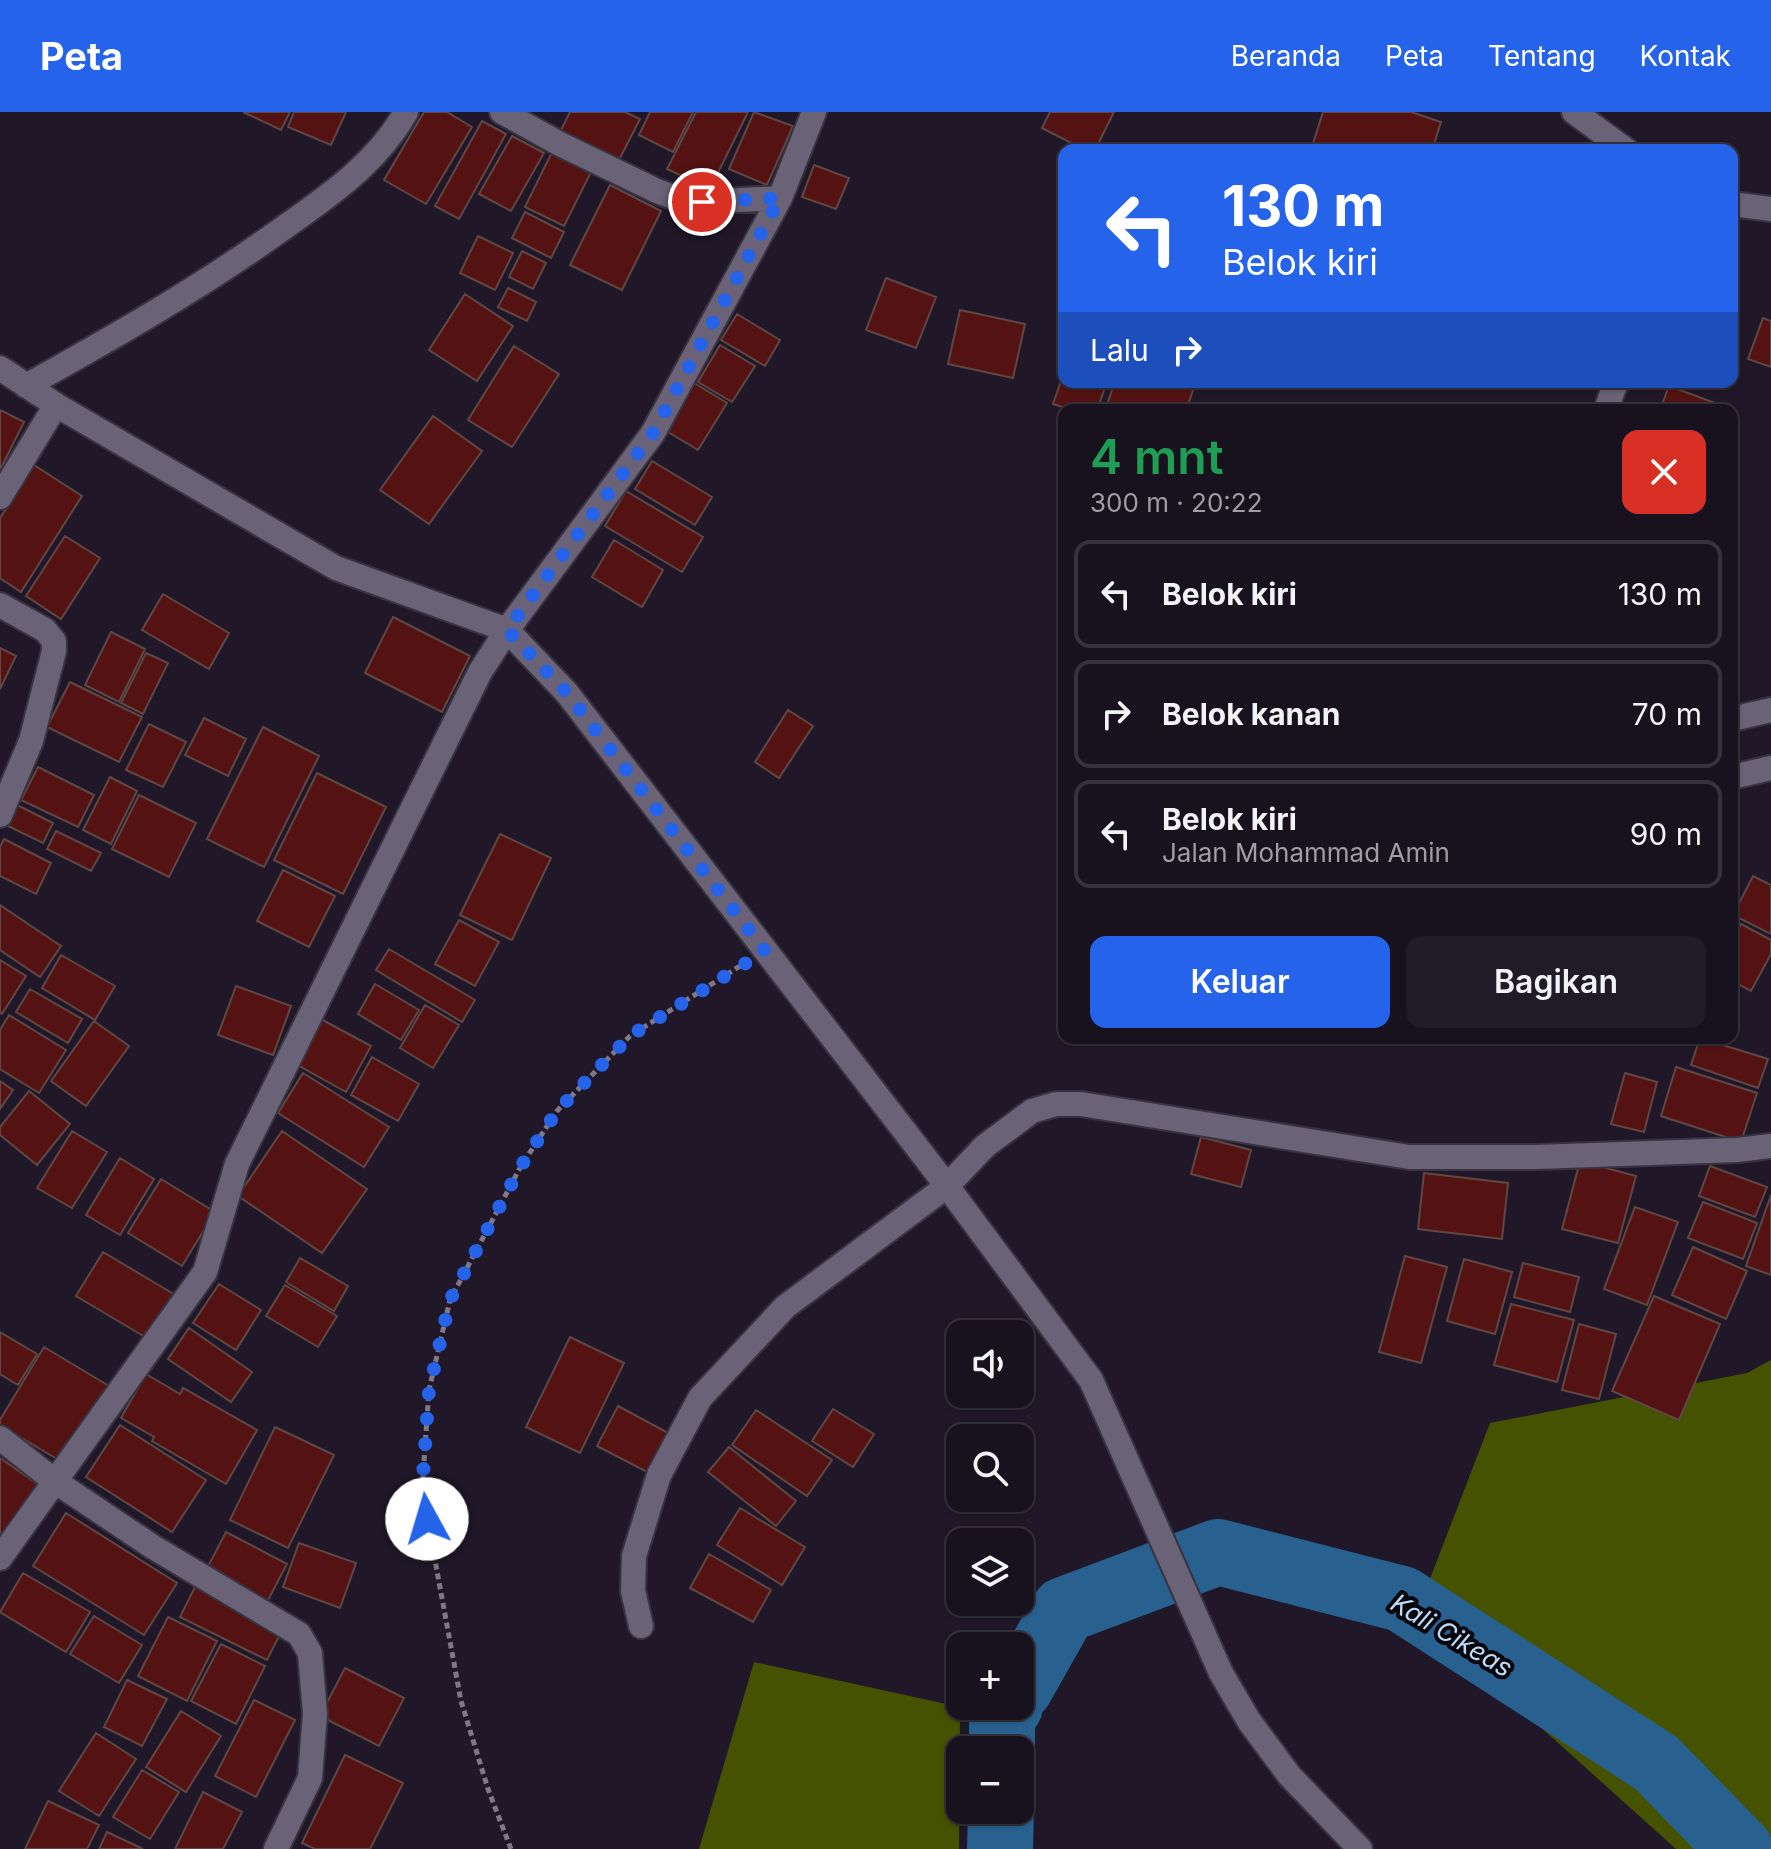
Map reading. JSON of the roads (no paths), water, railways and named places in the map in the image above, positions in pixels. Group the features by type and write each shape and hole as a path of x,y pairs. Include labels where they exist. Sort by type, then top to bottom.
{"street":[{"path":"26,386 206,282 293,222 369,163 406,112"},
{"path":"502,112 560,144 676,198 702,202 780,198"},
{"path":"0,1558 205,1272 237,1164 480,672 507,630 653,433 780,198 814,112"},
{"path":"1574,112 1618,144"},
{"path":"1738,205 1771,209"},
{"path":"0,368 56,405 336,568 507,630 567,693 947,1186 1091,1380 1221,1673 1249,1721 1289,1775 1360,1849"},
{"path":"0,497 56,405"},
{"path":"0,605 45,630 54,641 31,741 0,815"},
{"path":"1738,718 1771,710"},
{"path":"1738,776 1771,768"},
{"path":"641,1626 633,1591 634,1556 659,1475 700,1398 785,1307 947,1186 985,1146 1032,1111 1056,1104 1081,1104 1409,1157 1552,1156 1737,1150 1771,1146"},
{"path":"0,1438 56,1482 153,1547 299,1634 310,1653 315,1714 310,1778 276,1849"}],"waterway":[{"name":"Kali Cikeas","path":"1034,1663 1064,1610 1218,1552 1402,1599 1656,1763 1740,1849"},
{"name":"Kali Cikeas","path":"1002,1720 1002,1736"},
{"name":"Kali Cikeas","path":"1000,1849 1001,1824"}]}
